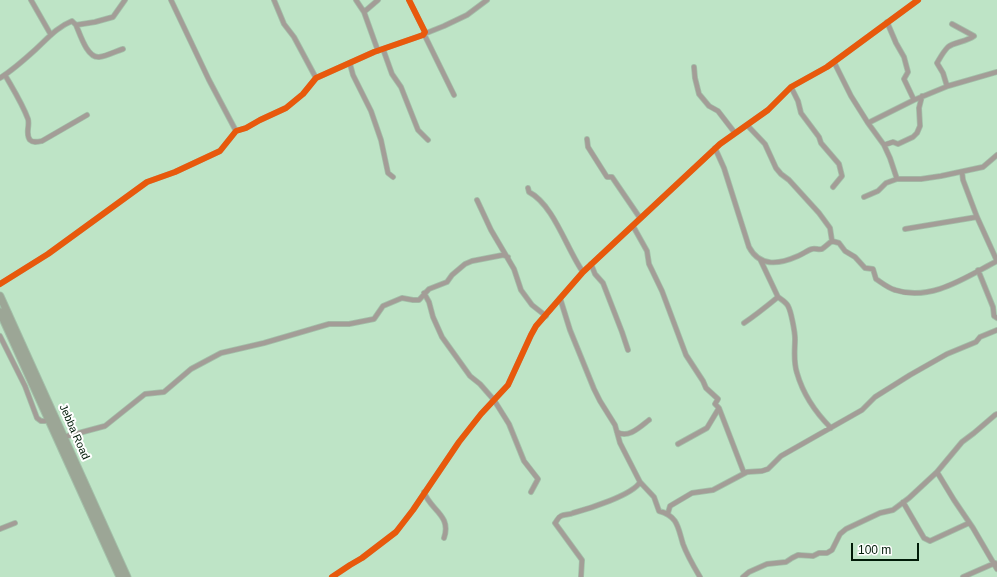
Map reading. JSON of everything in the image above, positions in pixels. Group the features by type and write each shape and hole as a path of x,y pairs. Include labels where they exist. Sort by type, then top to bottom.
{"highway":[{"name":"Jebba Road","path":"0,296 127,577"},
{"path":"0,312 120,577"}],"street":[{"path":"31,0 51,35"},
{"path":"76,25 113,17 126,0"},
{"path":"171,0 209,80 236,131"},
{"path":"274,0 284,24 294,37 316,78"},
{"path":"356,0 364,12 392,74 401,87 418,130 428,140"},
{"path":"364,12 378,0"},
{"path":"409,0 454,95"},
{"path":"0,284 48,254 147,182 174,172 220,151 236,131 246,128 286,108 303,94 316,78 381,50 444,26 467,15 487,0"},
{"path":"332,577 362,558 396,532 459,442 481,414 508,385 530,335 560,298 591,264 715,148 768,110 791,87 827,68 918,0"},
{"path":"87,115 42,141 36,142 30,140 27,135 28,120 20,101 2,76 35,50 51,35 72,21 76,25 90,53 94,56 100,57 123,48"},
{"path":"887,22 904,57 908,72 904,79 914,100"},
{"path":"946,86 937,63 949,46 967,41 974,36 952,24"},
{"path":"834,62 851,96 884,145 897,179"},
{"path":"350,64 352,76 371,111 381,140 388,173 393,177"},
{"path":"694,67 694,78 699,94 709,106 718,111 735,133"},
{"path":"868,122 946,86 997,72"},
{"path":"791,87 798,101 801,113 819,137 821,143 839,164 842,176 833,187"},
{"path":"884,145 893,142 898,144 913,137 920,126 918,108 922,96"},
{"path":"747,125 765,144 776,168 819,213 830,228 832,241"},
{"path":"587,139 588,147 607,177 612,177 640,218"},
{"path":"715,148 724,168 749,247 753,254 760,259 769,262 776,262 798,256 813,248 821,249 832,241"},
{"path":"864,197 878,191 886,182 897,179 921,179 983,167 997,155"},
{"path":"832,241 839,243 845,251 855,257 865,268 874,269 876,280 894,290 917,294 948,286 997,261 977,217 963,180 962,172"},
{"path":"528,188 529,192 543,202 554,219 577,264 583,272"},
{"path":"477,200 490,230 514,269 521,290 532,305 546,316"},
{"path":"905,229 977,217"},
{"path":"633,226 647,251 649,264 662,291 686,356 706,388 718,399 715,404 719,408 744,474"},
{"path":"497,256 500,251 500,246"},
{"path":"64,437 105,426 145,394 164,392 191,369 221,353 329,324 350,324 374,319 383,306 402,298 419,300 429,289 447,282 452,275 472,261 497,256 508,257"},
{"path":"760,259 778,297 788,306 791,315 795,338 794,354 796,372 808,399 831,428"},
{"path":"591,264 595,274 603,283 628,350"},
{"path":"978,270 994,316 997,318"},
{"path":"424,293 429,302 433,317 442,337 470,376 480,384 494,400 509,424 524,461 538,479 531,492"},
{"path":"744,323 778,297"},
{"path":"560,298 570,330 594,389 615,425 620,443 640,482 654,497 659,511 668,513 678,526 683,543 700,577"},
{"path":"668,513 670,506 692,493 713,490 747,472 768,469 780,456 862,410 875,397 910,375 947,354 976,342 980,338 997,330"},
{"path":"0,336 25,386 37,418 41,421 45,421 49,418"},
{"path":"678,444 707,428 719,408"},
{"path":"743,577 749,572 767,564 786,562 798,555 813,556 819,552 827,553 832,550 840,534 846,529 880,513 893,510 903,502 937,472 962,442 997,414"},
{"path":"617,432 621,435 629,433 648,420"},
{"path":"937,472 996,563 997,569"},
{"path":"581,577 582,560 555,523 561,516 598,506 632,490 640,482"},
{"path":"424,492 427,499 442,515 446,523 447,531 444,538"},
{"path":"903,502 924,538 930,541 969,522"},
{"path":"0,529 15,523"},
{"path":"963,577 996,563"}],"cycle path":[{"path":"0,284 48,254 147,182 175,172 220,151 236,131 246,128 286,108 303,94 316,78 374,52 423,35 425,32 409,0"},
{"path":"332,577 362,558 396,532 413,510 459,442 481,414 508,385 536,326 583,272 720,144 768,110 791,87 827,67 918,0"}]}
